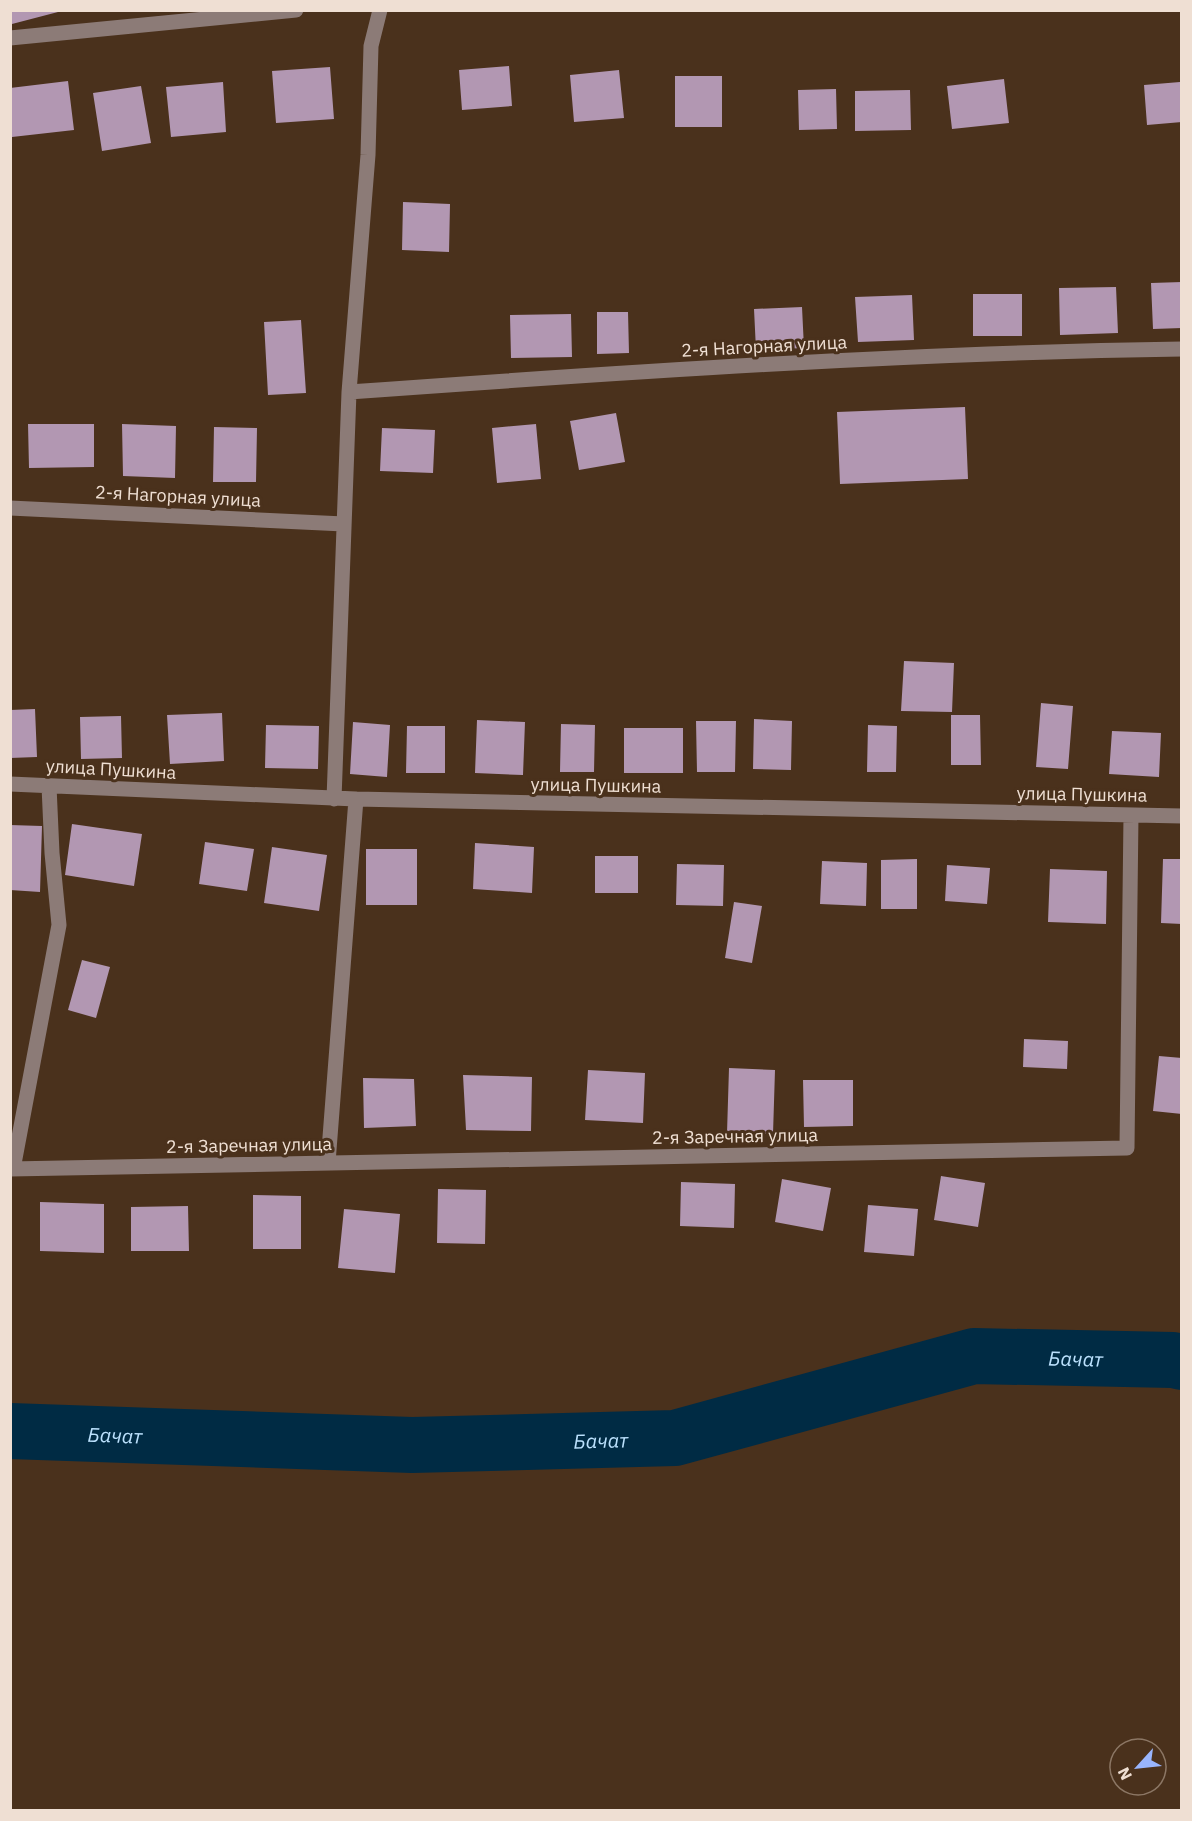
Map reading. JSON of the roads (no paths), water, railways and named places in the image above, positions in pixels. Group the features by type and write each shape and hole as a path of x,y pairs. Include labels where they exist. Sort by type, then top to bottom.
{"street":[{"path":"10,38 296,10"},
{"path":"334,799 349,392 368,155 370,46 380,10"},
{"name":"2-я Нагорная улица","path":"349,392 634,371 1066,351 1182,349"},
{"name":"2-я Нагорная улица","path":"10,508 344,524"},
{"name":"улица Пушкина","path":"10,784 334,799 1182,816"},
{"path":"12,1169 59,925 49,786"},
{"path":"328,1163 357,799"},
{"name":"2-я Заречная улица","path":"12,1169 1127,1148 1131,815"}],"waterway":[{"name":"Бачат","path":"10,1431 412,1445 675,1438 974,1356 1182,1362"}]}
